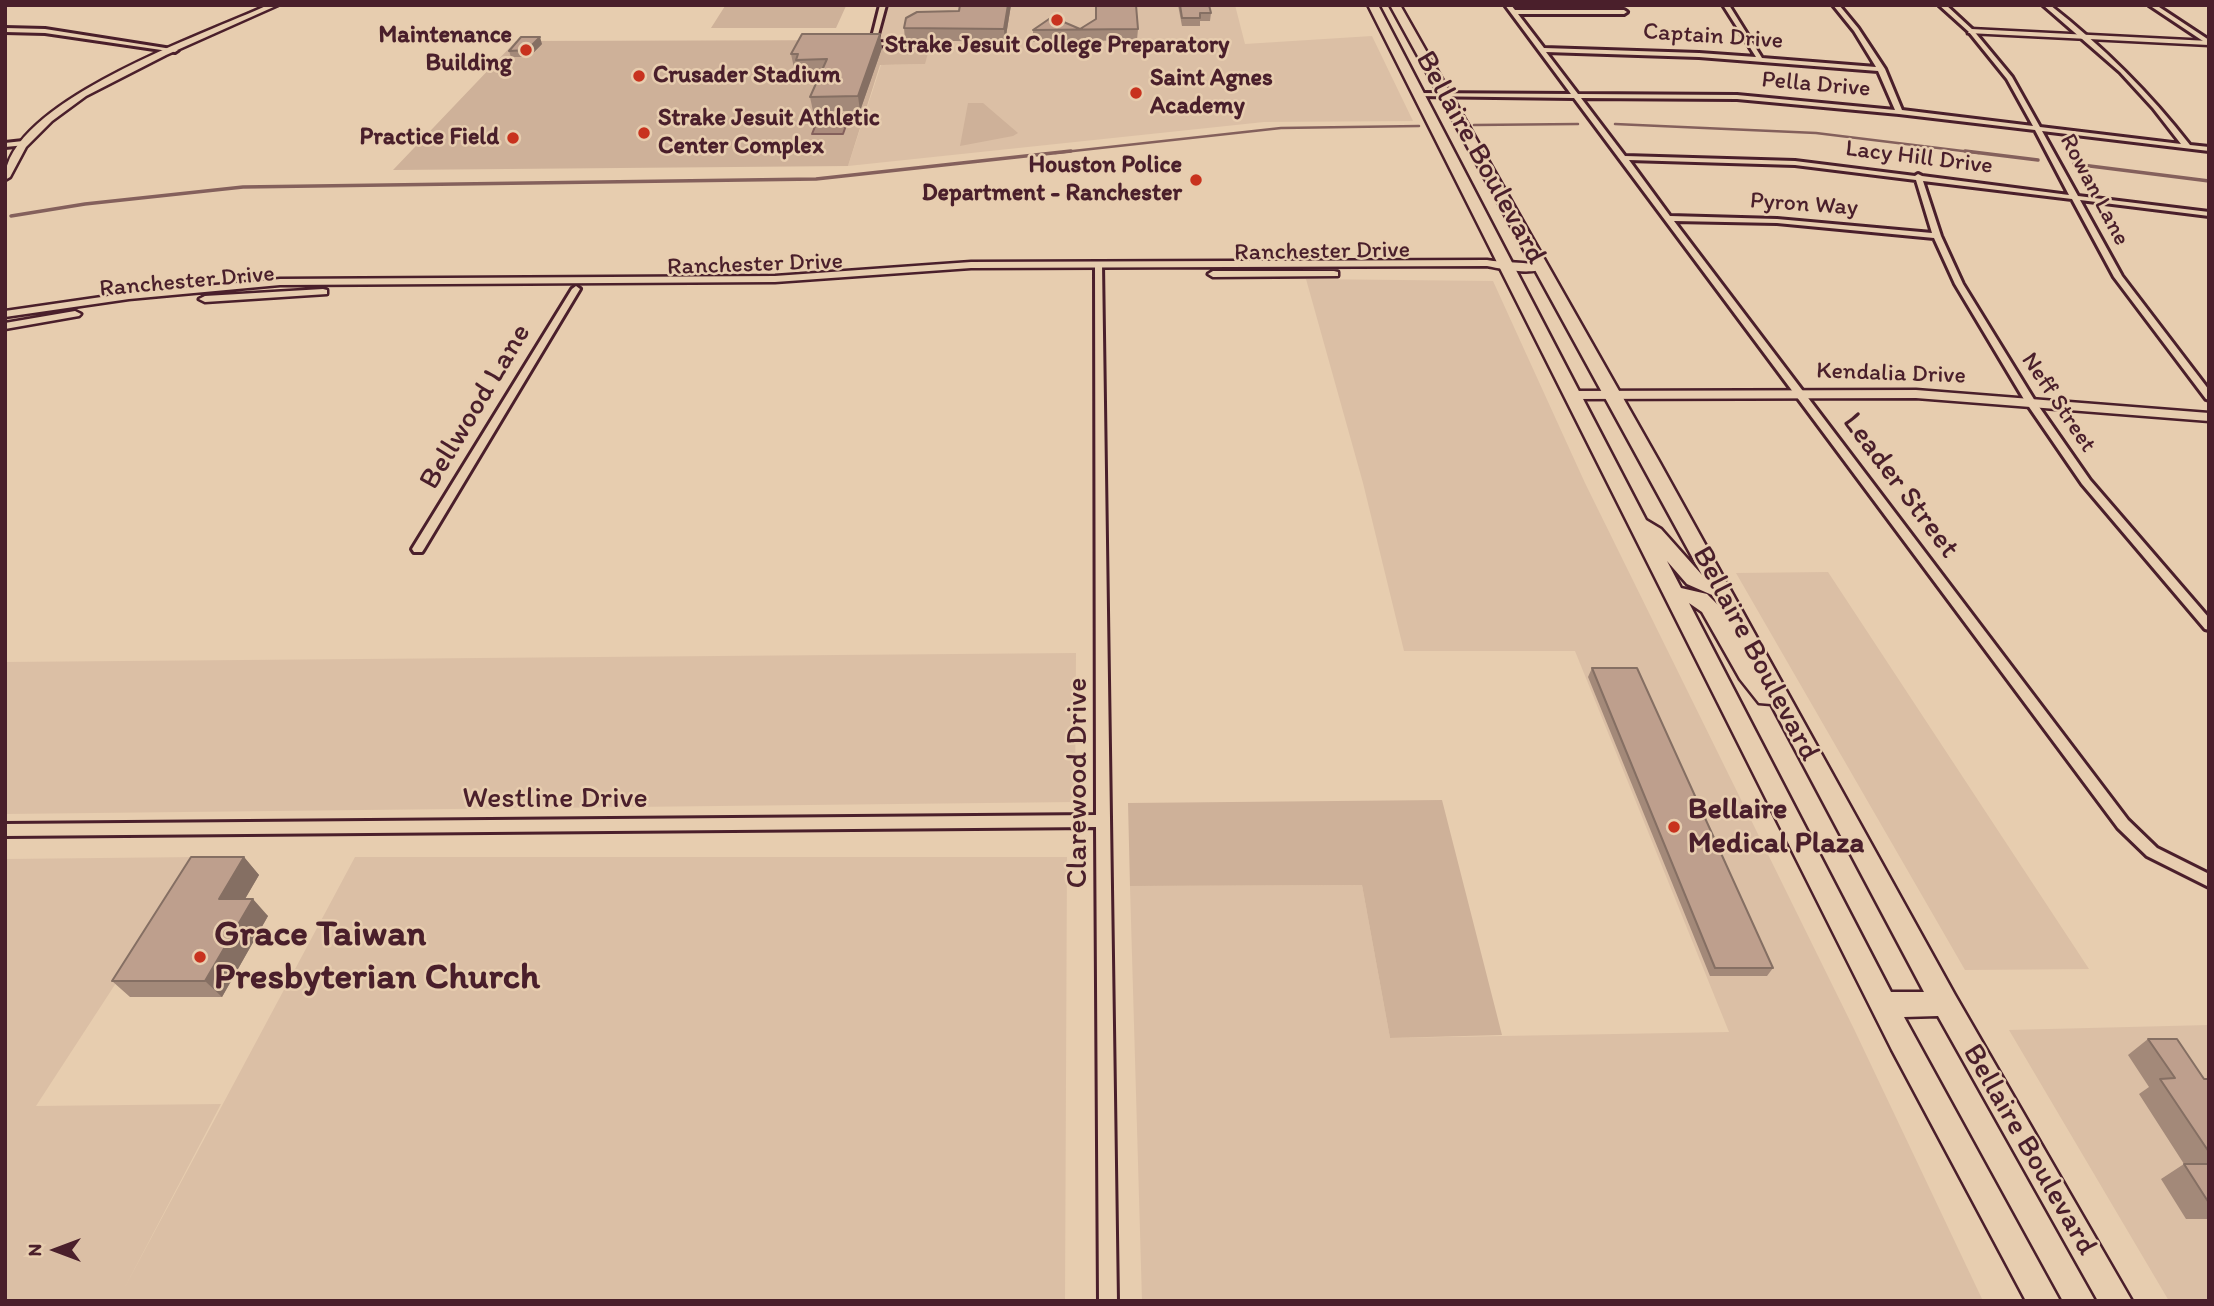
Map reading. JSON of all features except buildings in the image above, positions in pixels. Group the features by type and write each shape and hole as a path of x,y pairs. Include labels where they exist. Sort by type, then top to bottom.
{"main road":[{"name":"Bellaire Boulevard","path":"1373,5 1884,1005 2044,1301"},
{"name":"Bellaire Boulevard","path":"1395,5 1720,590 1945,1004 2116,1301"},
{"path":"1390,39 1414,39"},
{"path":"1637,522 1658,534 1687,576 1706,587 1720,590"},
{"path":"1673,593 1700,599 1709,607 1748,674 1798,734"},
{"path":"1884,1005 1945,1004"}],"street":[{"path":"5,177 23,143 78,98 132,68 275,5"},
{"path":"883,5 872,44 910,45"},
{"path":"1511,9 1624,12 1619,5"},
{"path":"1726,5 1760,59"},
{"path":"1836,5 1865,40 1882,69 1899,112"},
{"name":"Rowan Lane","path":"1942,5 1971,31 2010,78 2118,277 2209,397"},
{"path":"2046,5 2089,37 2152,100 2187,146"},
{"path":"2152,5 2209,43"},
{"name":"Leader Street","path":"1511,9 2123,824 2152,852 2202,879"},
{"path":"5,30 45,31 175,50"},
{"path":"1971,31 2209,43"},
{"path":"889,44 900,52"},
{"name":"Captain Drive","path":"1542,50 1760,59 1882,69"},
{"name":"Pella Drive","path":"1418,95 1737,97 1899,112 2209,149"},
{"path":"5,145 23,143"},
{"name":"Lacy Hill Drive","path":"1623,158 1795,163 2209,214"},
{"name":"Neff Street","path":"1917,176 1937,236 1959,284 2030,401 2086,482 2209,626"},
{"name":"Pyron Way","path":"1668,218 1777,221 1937,236"},
{"name":"Ranchester Drive","path":"5,326 281,282 735,284 816,287 937,272 1306,268 1492,271 1507,267 1541,267"},
{"name":"Clarewood Drive","path":"1098,270 1108,1301"},
{"path":"371,291 380,281"},
{"name":"Ranchester Drive","path":"5,314 183,296 532,285 576,289 735,284"},
{"name":"Bellwood Lane","path":"418,549 576,289"},
{"name":"Kendalia Drive","path":"1572,395 1916,394 2209,417"},
{"name":"Westline Drive","path":"5,830 1104,821"}],"shaded area":[{"name":"Saint Agnes Academy","path":"882,5 1235,5 1245,44 1372,36 1413,121 1264,122 848,166 881,65 924,64 931,43 866,40"},
{"path":"725,6 846,6 836,28 711,28"},
{"name":"Strake Jesuit Athletic Center Complex","path":"516,41 931,42 925,64 880,65 848,166 393,170"},
{"path":"968,103 983,103 1018,133 960,146"},
{"path":"820,114 850,114 843,134 812,134"},
{"path":"1306,279 1493,281 1585,483 1854,1029 1983,1301 1142,1301 1130,886 1362,885 1390,1038 1729,1032 1575,651 1404,651 1363,483"},
{"path":"1828,572 2089,969 1965,970 1736,573"},
{"path":"1076,653 1075,802 5,814 5,662"},
{"path":"1442,800 1502,1035 1390,1038 1362,885 1130,886 1128,803"},
{"path":"198,857 36,1106 221,1104 125,1287 355,857 1067,857 1065,1301 5,1301 5,859"},
{"path":"2209,1025 2209,1301 2169,1301 2009,1030"}],"waterway":[{"path":"1474,125 1578,124"},
{"path":"1615,124 1816,133 1979,153"},
{"path":"1055,153 1281,128 1419,126"},
{"path":"11,216 85,204 243,187 816,179 1071,151"},
{"path":"1965,151 2038,160"},
{"path":"2074,164 2209,181"}],"place":[{"name":"Strake Jesuit College Preparatory","path":"1057,20"},
{"name":"Maintenance Building","path":"526,50"},
{"name":"Crusader Stadium","path":"639,76"},
{"name":"Saint Agnes Academy","path":"1136,93"},
{"name":"Strake Jesuit Athletic Center Complex","path":"644,133"},
{"name":"Practice Field","path":"513,138"},
{"name":"Houston Police Department - Ranchester","path":"1196,180"},
{"name":"Bellaire Medical Plaza","path":"1674,827"},
{"name":"Grace Taiwan Presbyterian Church","path":"200,957"}]}
